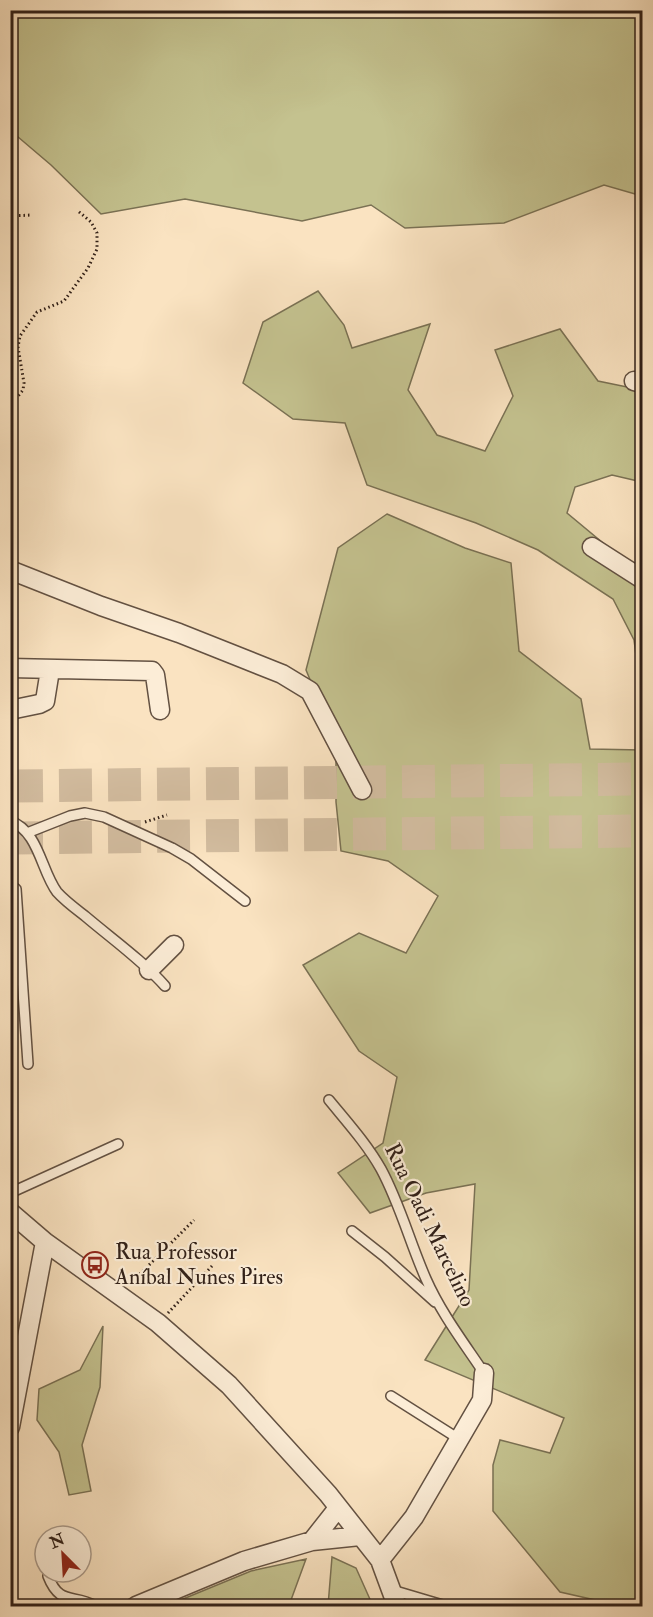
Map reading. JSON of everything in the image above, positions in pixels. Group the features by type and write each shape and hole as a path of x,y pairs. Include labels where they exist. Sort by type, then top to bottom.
{"street":[{"path":"592,547 642,579"},
{"path":"10,570 101,606 179,633 296,681 310,692 362,790"},
{"path":"10,668 152,671 155,675 160,710"},
{"path":"10,710 45,701 50,670"},
{"path":"149,970 174,945"},
{"path":"10,1212 45,1242 158,1323 229,1385 338,1508 380,1560 394,1598"},
{"path":"10,1427 45,1242"},
{"name":"Rua Oadi Marcelino","path":"380,1560 414,1516 482,1400 483,1373"},
{"path":"312,1541 338,1508"},
{"path":"136,1606 244,1561 312,1541 360,1536"}],"lane":[{"path":"27,833 70,816 95,814 172,848 191,859 245,902"},
{"path":"10,820 17,823 27,833 59,895 165,986"},
{"path":"10,884 16,889 28,1064"},
{"name":"Rua Oadi Marcelino","path":"329,1100 371,1152 395,1198 426,1280 441,1308 483,1373"},
{"path":"10,1193 118,1144"},
{"path":"352,1231 385,1257 441,1308"},
{"path":"391,1396 459,1439"},
{"path":"51,1584 61,1596 95,1606"},
{"path":"394,1598 446,1606"}],"path":[{"path":"10,406 23,390 24,383 18,347 20,336 37,312 63,300 77,285 97,249 98,233 91,222 78,211"},
{"path":"10,216 32,215"},
{"path":"120,1294 194,1220"},
{"path":"158,1323 212,1266"}],"shaded area":[{"path":"10,11 642,11 642,196 604,185 504,223 405,228 371,205 302,221 185,199 101,214 51,165 11,131"},
{"path":"318,291 344,325 352,348 430,324 408,390 437,435 485,451 513,396 495,350 560,329 598,381 642,390 642,482 612,475 575,487 567,513 626,562 642,567 642,701 634,640 613,599 538,550 476,523 367,485 345,423 293,419 243,383 263,322"},
{"path":"387,514 465,548 511,563 519,651 581,699 590,749 642,750 642,1606 616,1606 560,1592 493,1511 493,1465 500,1440 550,1453 564,1418 425,1360 469,1290 475,1184 426,1193 370,1213 338,1173 383,1143 397,1077 359,1051 303,965 359,933 406,953 438,896 388,861 341,851 336,802 336,742 306,670 338,548"},
{"path":"103,1326 100,1387 82,1445 91,1491 69,1495 59,1452 37,1420 39,1389 80,1370"},
{"path":"332,1557 356,1568 373,1606 328,1606"},
{"path":"306,1559 291,1600 312,1606 166,1606 251,1571"}],"tunnel":[{"path":"10,786 642,779"},
{"path":"10,838 642,831"}],"place":[{"name":"Rua Professor Aníbal Nunes Pires","path":"95,1265"}]}
